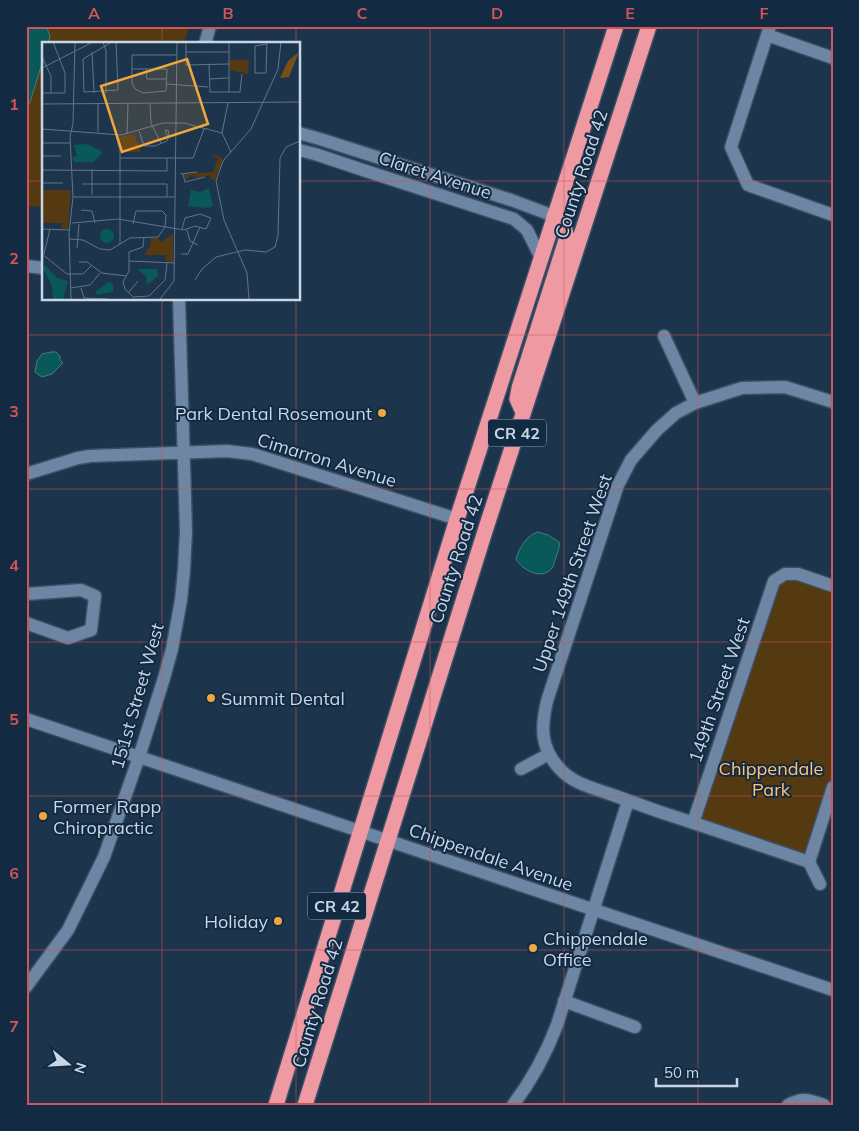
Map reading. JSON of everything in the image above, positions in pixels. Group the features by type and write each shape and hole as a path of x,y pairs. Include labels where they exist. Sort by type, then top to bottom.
{"highway":[{"name":"County Road 42","path":"276,1105 457,519 616,26"},
{"name":"County Road 42","path":"305,1105 387,840 649,26"},
{"path":"524,412 517,399 519,388 568,237 560,221 554,216"}],"street":[{"path":"206,42 210,26"},
{"path":"833,58 768,31 731,147 748,185 833,214"},
{"name":"Claret Avenue","path":"300,133 320,138 554,216"},
{"name":"Claret Avenue","path":"300,150 514,219 527,230 541,258"},
{"path":"26,266 42,268"},
{"name":"151st Street West","path":"26,988 68,930 104,857 139,757 166,671 178,620 186,531 178,300"},
{"path":"664,336 695,403"},
{"name":"Upper 149th Street West","path":"549,754 543,733 543,718 547,701 618,485 631,460 657,430 676,413 695,403 742,388 785,387 833,402"},
{"name":"Cimarron Avenue","path":"26,474 84,457 227,451 252,454 457,519"},
{"name":"149th Street West","path":"693,823 774,581 785,574 798,574 833,586"},
{"path":"26,594 81,590 95,596 91,630 68,638 26,624"},
{"name":"Chippendale Avenue","path":"26,719 833,990"},
{"path":"521,769 549,754 560,769 572,779 585,785 808,862 820,884"},
{"path":"808,862 833,787"},
{"path":"513,1105 543,1059 557,1025 628,801"},
{"path":"564,1002 635,1027"},
{"path":"788,1105 798,1100 808,1099 824,1105"}],"green space":[{"path":"26,26 189,26 185,42 42,42 42,207 26,206"},
{"name":"Chippendale Park","path":"784,573 833,583 833,785 808,862 693,822 773,579"}],"shaded area":[{"path":"26,26 46,26 50,36 48,42 42,42 42,63 30,102 26,108"},
{"path":"56,352 63,363 52,374 42,377 35,372 37,361 42,354"},
{"path":"538,532 548,535 559,542 559,550 553,567 543,574 527,570 516,559 524,542"}],"place":[{"name":"Park Dental Rosemount","path":"382,413"},
{"name":"Summit Dental","path":"211,698"},
{"name":"Former Rapp Chiropractic","path":"43,816"},
{"name":"Holiday","path":"278,921"},
{"name":"Chippendale Office","path":"533,948"}]}
